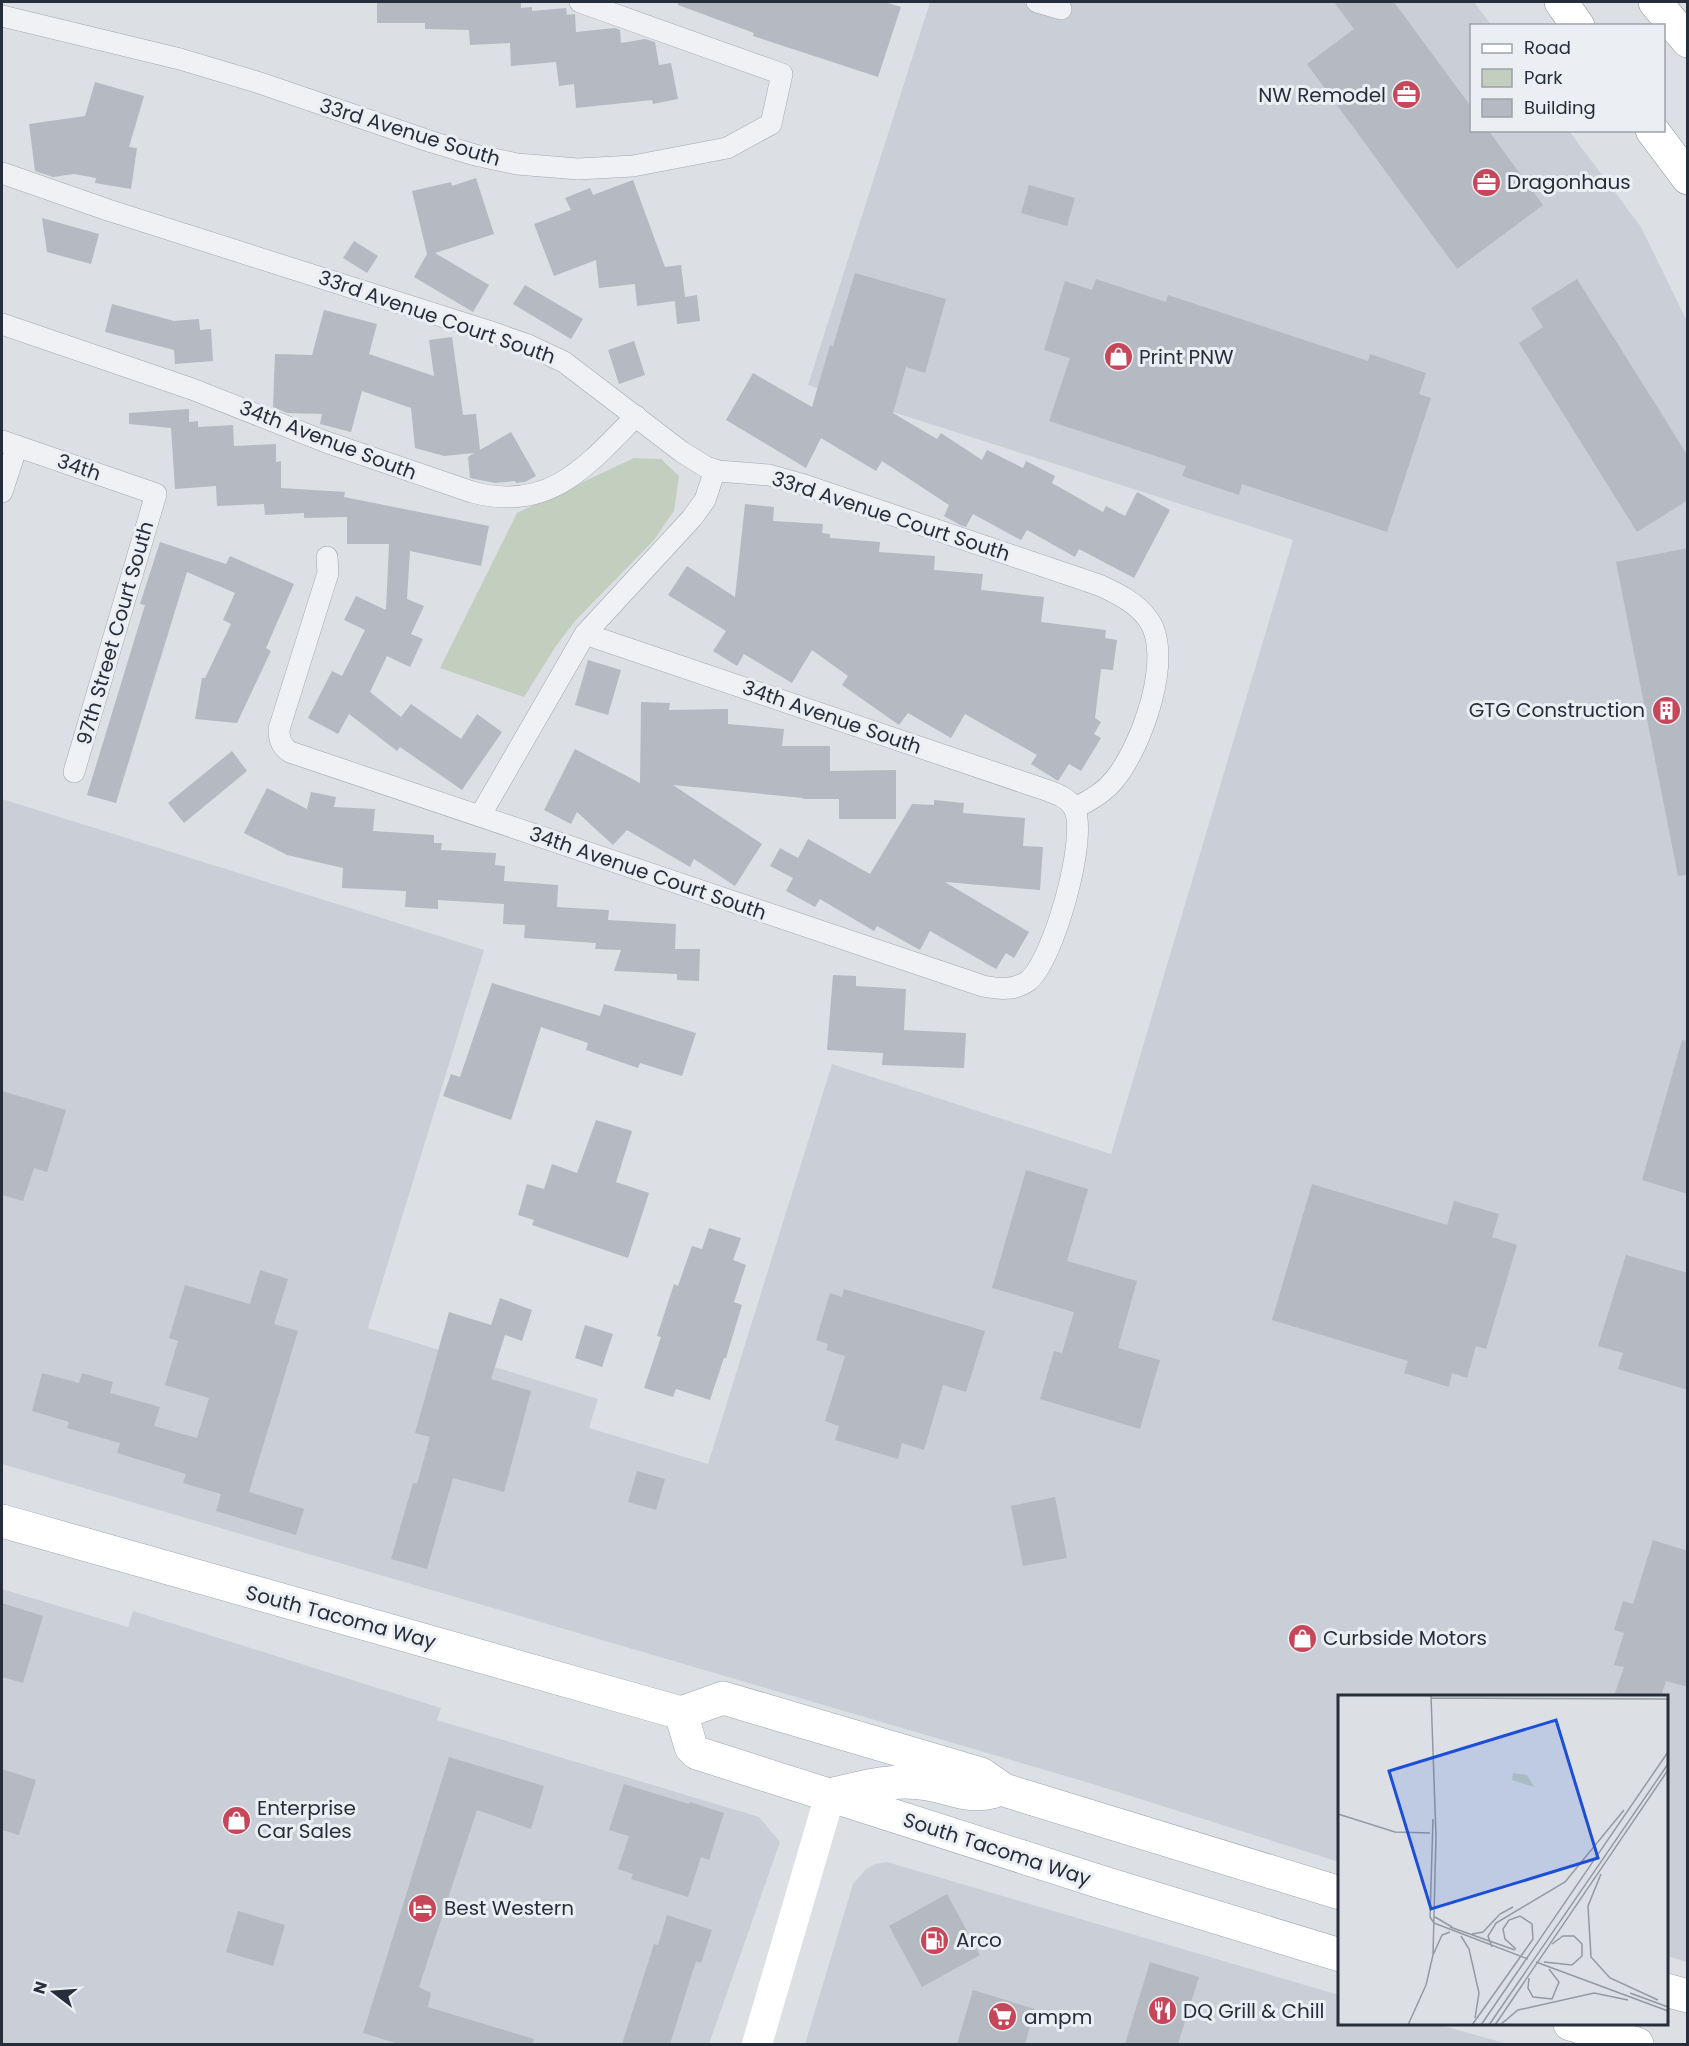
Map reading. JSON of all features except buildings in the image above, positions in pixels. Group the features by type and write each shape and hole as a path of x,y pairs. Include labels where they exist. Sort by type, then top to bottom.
{"main road":[{"path":"1561,2 1577,24"},
{"path":"1655,2 1688,41"},
{"path":"1654,132 1688,178"},
{"name":"South Tacoma Way","path":"2,1521 681,1713 691,1747 697,1753 1104,1883 1338,1954"},
{"path":"681,1713 723,1698 981,1774 1004,1790 1338,1892"},
{"path":"757,2044 830,1795 870,1784 896,1782 927,1783 976,1796 1004,1790"},
{"path":"1668,1991 1688,1996"},
{"path":"1573,2025 1637,2044"}],"street":[{"name":"33rd Avenue South","path":"2,16 180,59 260,83 456,150 518,164 578,169 633,166 727,148 771,124 782,74 580,2"},
{"path":"1037,2 1062,9"},
{"name":"33rd Avenue Court South","path":"2,173 108,210 308,272 528,345 574,368 688,457 715,470 763,474 788,480 1099,585 1118,594 1148,618 1158,644 1159,657 1155,688 1143,724 1116,778 1095,798 1074,808"},
{"name":"34th Avenue South","path":"2,324 215,397 326,442 472,492 496,497 526,497 560,485 592,461 636,416"},
{"path":"2,492 9,443"},
{"name":"34th","path":"9,443 156,494"},
{"path":"480,816 585,634 692,518 707,494 715,470"},
{"name":"97th Street Court South","path":"74,772 156,494"},
{"name":"34th Avenue Court South","path":"327,557 328,573 279,729 281,744 289,751 970,982 1001,989 1019,986 1037,971 1055,933 1077,842 1078,822 1074,808"},
{"name":"34th Avenue South","path":"585,634 1043,789 1064,798 1074,808"}],"shaded area":[{"path":"930,2 1474,2 1490,24 1470,24 1470,132 1570,132 1641,227 1687,321 1687,1962 1668,1956 1668,1695 1338,1695 1338,1862 1096,1785 2,1464 2,799 484,950 368,1328 598,1399 589,1428 708,1464 832,1064 1111,1154 1293,540 808,385"},
{"path":"2,1589 128,1627 133,1611 441,1708 437,1720 759,1817 780,1842 709,2044 2,2044"},
{"path":"887,1862 1338,1995 1338,2025 1440,2025 1508,2044 805,2044 853,1884 865,1870 875,1864"}],"green space":[{"path":"634,458 661,459 679,476 674,511 654,540 575,621 556,646 524,697 440,668 517,513"}],"place":[{"name":"NW Remodel","path":"1407,95"},
{"name":"Dragonhaus","path":"1486,182"},
{"name":"Print PNW","path":"1118,357"},
{"name":"GTG Construction","path":"1666,710"},
{"name":"Curbside Motors","path":"1302,1638"},
{"name":"Enterprise Car Sales","path":"236,1820"},
{"name":"Best Western","path":"423,1908"},
{"name":"Arco","path":"935,1940"},
{"name":"DQ Grill & Chill","path":"1162,2011"},
{"name":"ampm","path":"1003,2017"}]}
